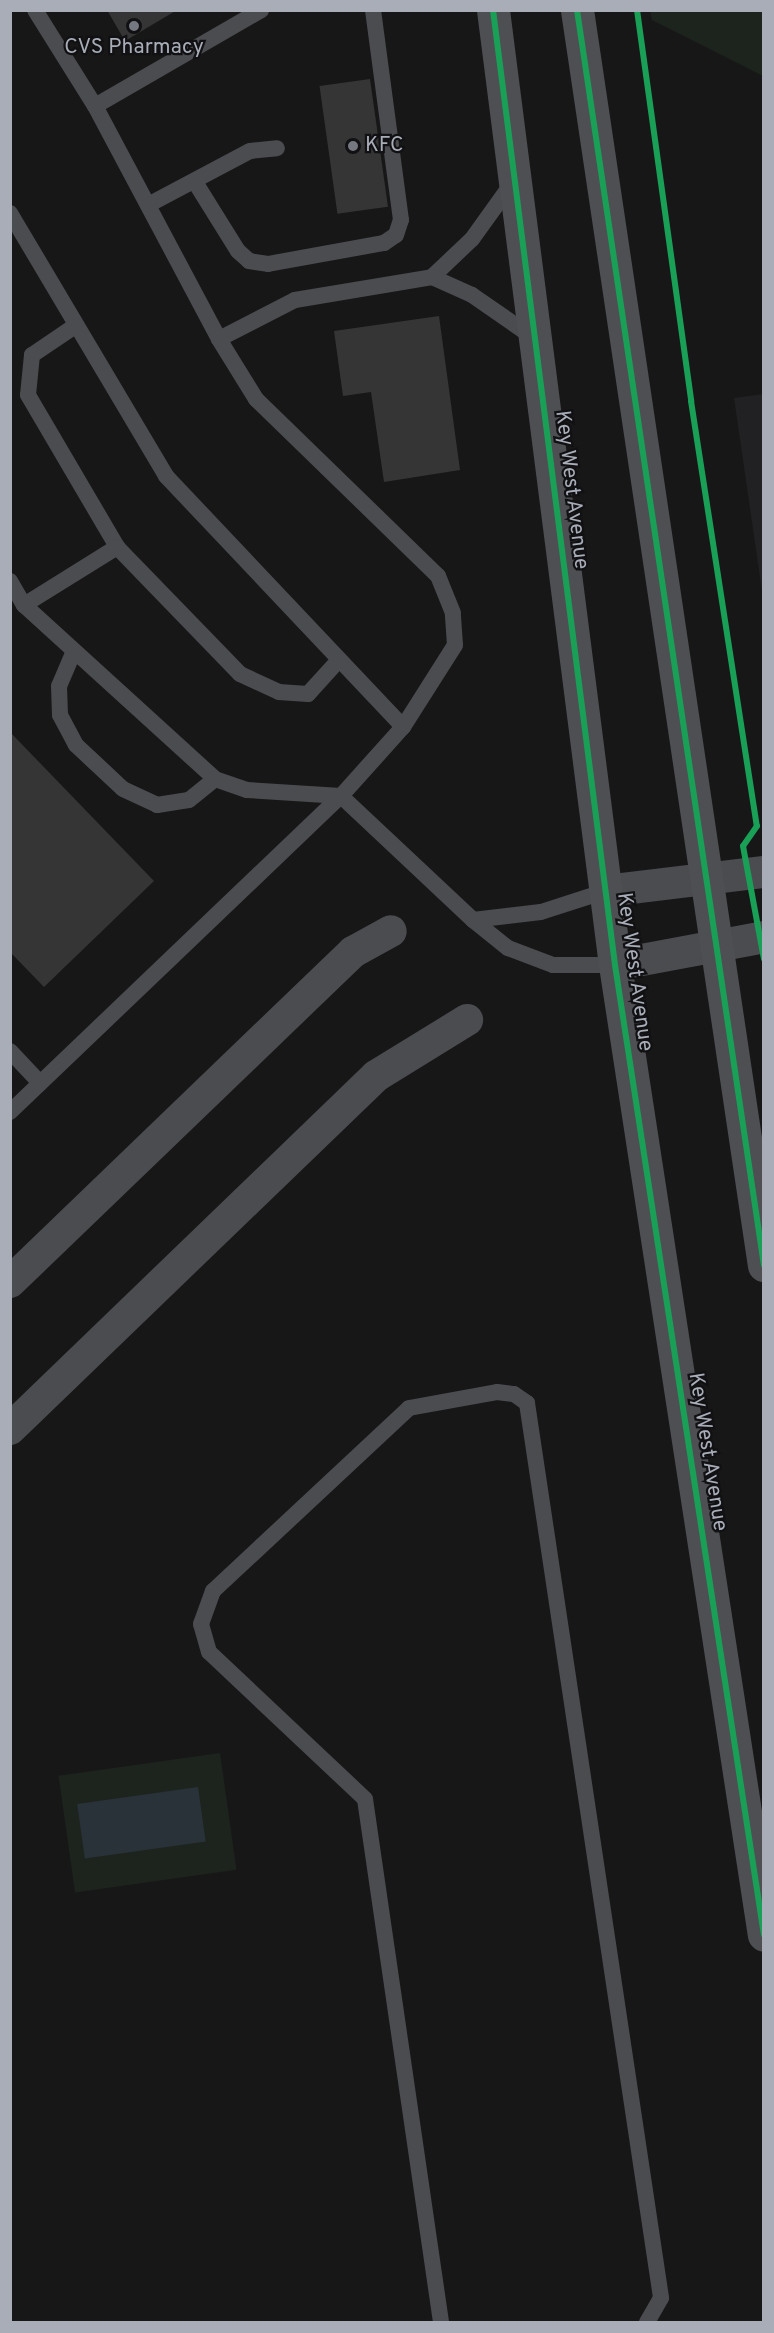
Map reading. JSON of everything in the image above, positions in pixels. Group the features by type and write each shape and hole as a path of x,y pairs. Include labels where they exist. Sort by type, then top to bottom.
{"main road":[{"name":"Key West Avenue","path":"493,10 615,965 764,1935"},
{"path":"577,10 764,1265"}],"street":[{"path":"606,891 764,872"},
{"path":"10,1282 353,952 391,931"},
{"path":"615,965 764,937"},
{"path":"10,1429 376,1076 467,1020"}],"lane":[{"path":"10,1112 341,796 403,727 455,645 453,613 438,576 256,399 219,339 95,106 34,10"},
{"path":"95,106 261,10"},
{"path":"195,182 238,251 249,261 280,262 384,243 396,235 401,220 373,10"},
{"path":"148,205 250,151 277,148"},
{"path":"219,339 295,300 432,276 472,239 516,179"},
{"path":"10,213 166,476 338,661 403,727"},
{"path":"432,276 472,296 534,338"},
{"path":"75,326 32,355 28,395 117,547 240,674 279,692 308,694 338,661"},
{"path":"24,605 117,547"},
{"path":"12,586 24,605 215,779 247,790 341,796 473,921 508,948 553,965 615,965"},
{"path":"74,651 59,686 60,715 76,745 123,789 157,805 189,801 215,779"},
{"path":"473,921 541,912 606,891"},
{"path":"10,1051 40,1083"},
{"path":"441,2322 364,1799 209,1652 201,1624 213,1591 409,1408 497,1392 514,1394 527,1403 661,2298 647,2322"}],"shaded area":[{"path":"650,11 763,11 763,76 652,20"},
{"path":"764,394 763,598 734,398"},
{"path":"220,1753 236,1870 75,1893 59,1776"},
{"path":"198,1787 206,1841 85,1858 77,1804"}],"building":[{"name":"CVS Pharmacy","path":"107,10 177,10 125,41"},
{"name":"KFC","path":"370,79 388,207 337,214 319,86"},
{"path":"439,316 460,470 384,482 371,392 343,396 334,331"},
{"path":"10,732 154,881 44,987 10,952"}],"cycle path":[{"path":"493,10 615,965 764,1935"},
{"path":"577,10 764,1265"},
{"path":"637,10 691,401 757,826 743,846 764,959"}],"place":[{"name":"CVS Pharmacy","path":"134,26"},
{"name":"KFC","path":"353,146"}]}
